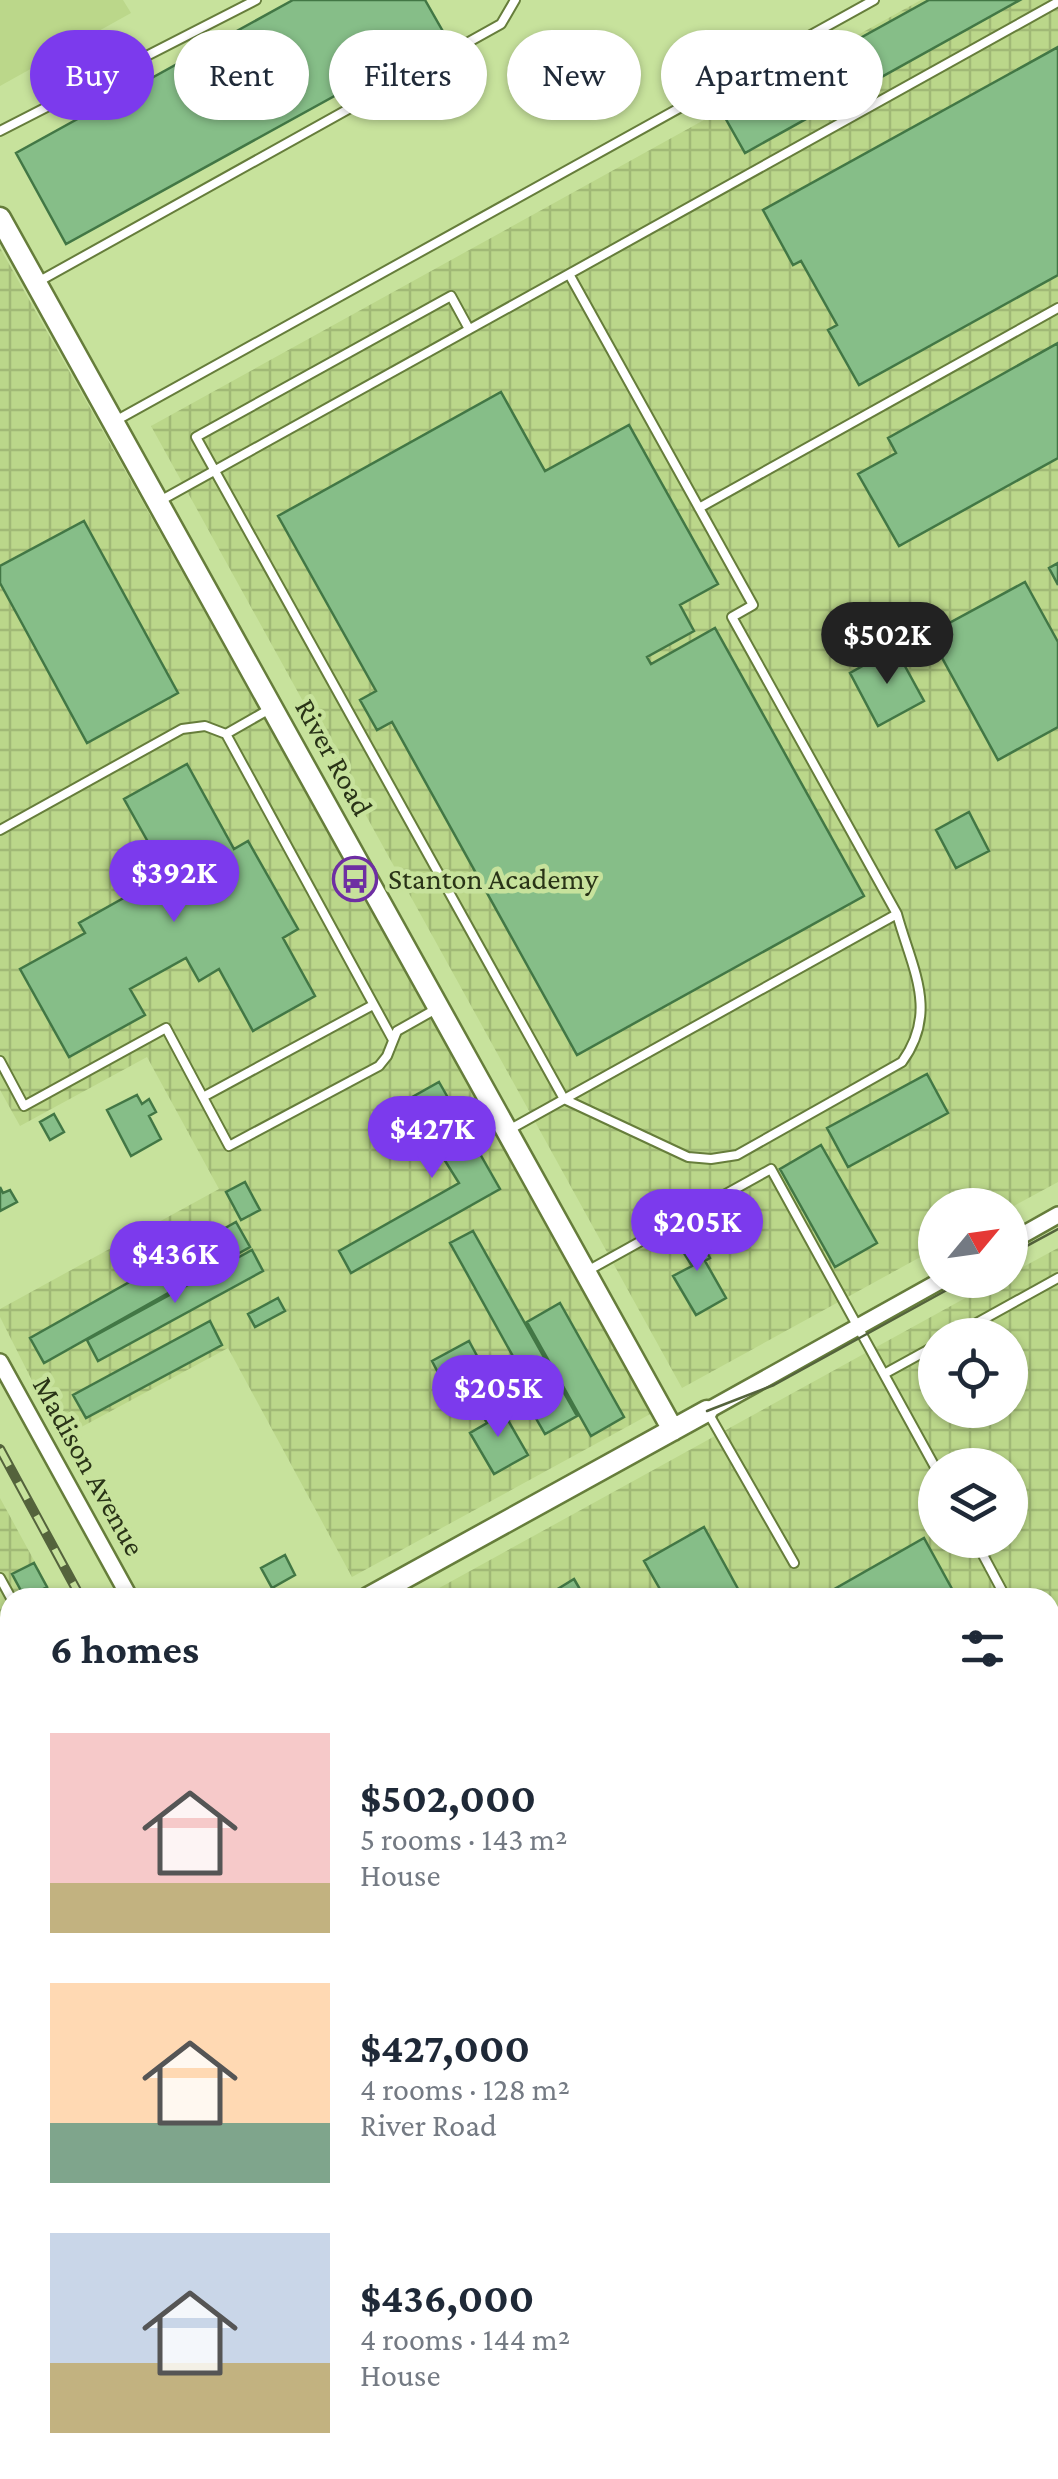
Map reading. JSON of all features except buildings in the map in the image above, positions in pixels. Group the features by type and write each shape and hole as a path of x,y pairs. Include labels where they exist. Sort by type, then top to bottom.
{"street":[{"name":"River Road","path":"0,218 673,1430"},
{"path":"1028,1232 1058,1215"},
{"path":"386,1588 918,1293"},
{"name":"Madison Avenue","path":"0,1362 124,1588"}],"lane":[{"path":"0,131 256,0"},
{"path":"36,283 501,24 515,0"},
{"path":"114,422 874,0"},
{"path":"158,502 1058,2"},
{"path":"469,329 451,296 196,437 564,1099 688,1157 736,1155 902,1062 915,1044 923,1008 897,914 732,617 753,605 569,274"},
{"path":"699,508 1058,308"},
{"path":"226,734 272,708"},
{"path":"0,830 182,729 205,726 226,734 393,1040"},
{"path":"507,1131 897,914"},
{"path":"203,1097 374,1004"},
{"path":"0,1061 24,1106 166,1028 230,1146 378,1066 397,1030 438,1008"},
{"path":"586,1272 771,1169 925,1448"},
{"path":"986,1318 1058,1278"},
{"path":"884,1374 918,1355"},
{"path":"707,1412 794,1563"},
{"path":"985,1558 1001,1588"}],"shaded area":[{"path":"0,0 123,0 131,13 100,30 30,30 30,69 0,86"},
{"path":"921,0 1058,0 1058,1182 1028,1198 1028,1188 918,1188 918,1258 682,1388 151,426 704,120 883,120 883,30 867,30"},
{"path":"0,248 654,1412 352,1577 228,1348 61,1438 0,1317 0,1309 219,1189 147,1057 20,1126 0,1090"},
{"path":"1058,1248 1058,1588 439,1588 918,1324 918,1428 1028,1428 1028,1318 929,1318 965,1298 1028,1298 1028,1264"},
{"path":"0,1498 49,1588 0,1588"}],"tram line":[{"path":"1028,1245 1058,1229"},
{"path":"707,1411 774,1385 932,1298"}],"railway":[{"path":"0,1449 76,1588"}],"place":[{"name":"Stanton Academy","path":"355,879"}]}
